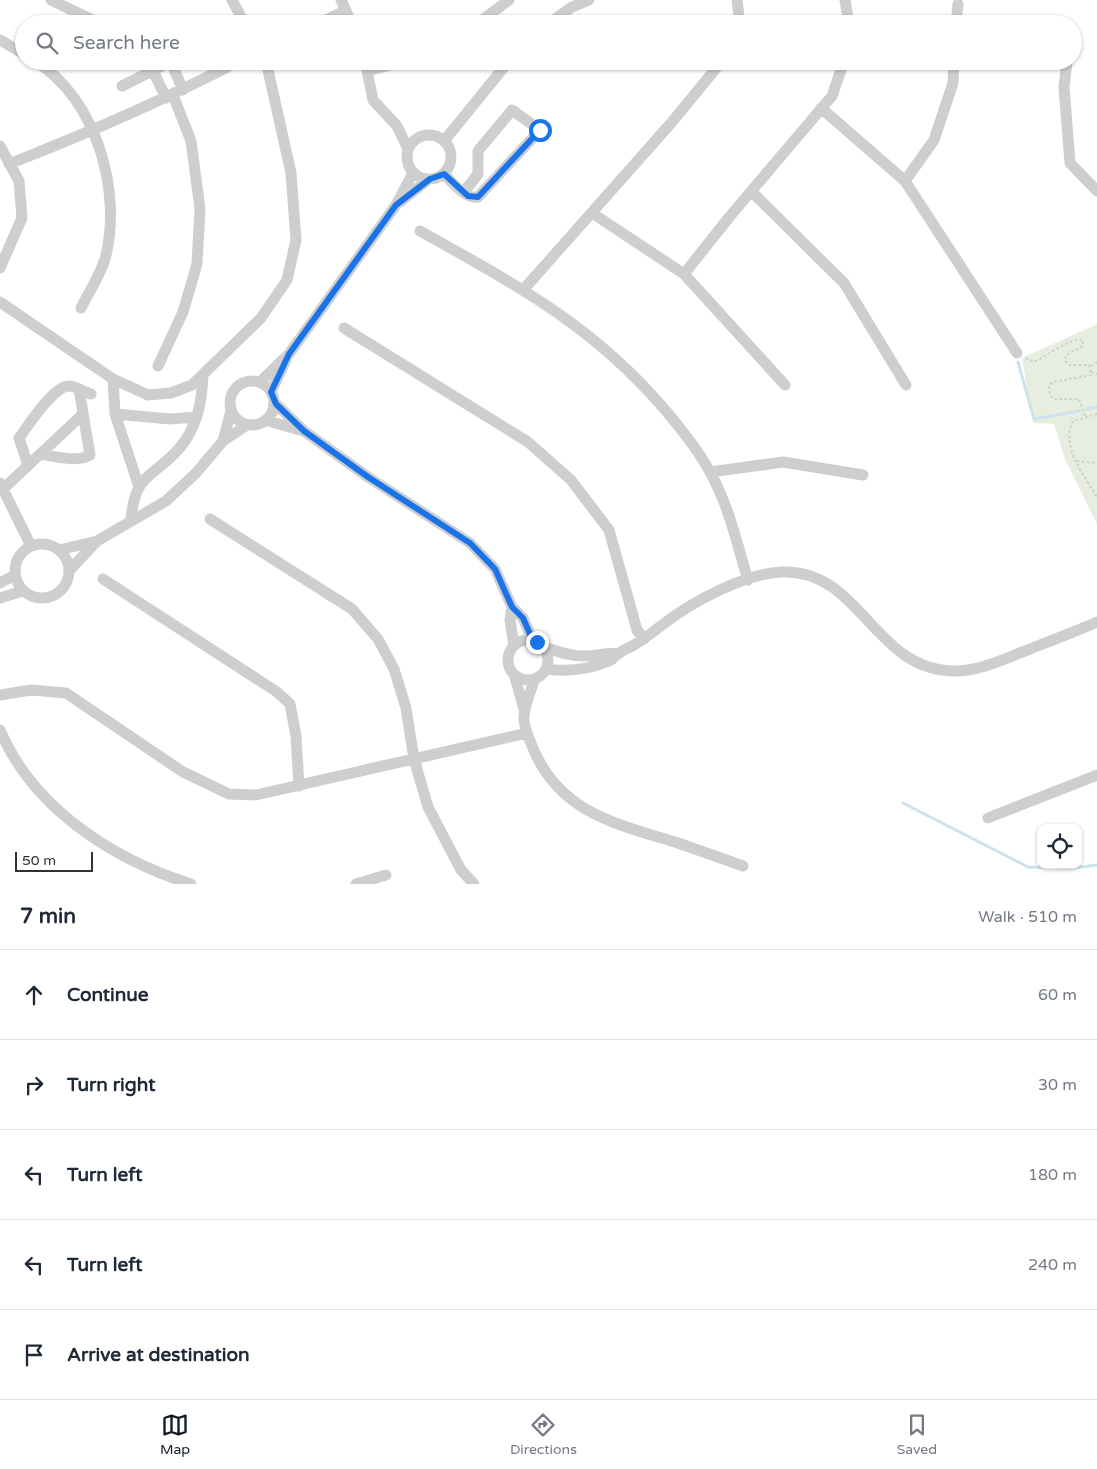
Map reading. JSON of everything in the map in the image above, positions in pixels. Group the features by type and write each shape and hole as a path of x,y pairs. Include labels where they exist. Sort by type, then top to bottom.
{"street":[{"path":"50,0 81,15"},
{"path":"232,0 240,15"},
{"path":"490,15 509,0"},
{"path":"561,15 572,7 589,0"},
{"path":"736,0 738,15"},
{"path":"845,0 848,15"},
{"path":"957,15 958,4"},
{"path":"329,15 343,5"},
{"path":"0,40 15,49"},
{"path":"45,70 77,100 103,153 112,212 105,260 82,308"},
{"path":"158,366 183,312 196,264 200,209 191,141 174,94 172,70"},
{"path":"9,164 92,131 174,94 221,70"},
{"path":"0,302 113,380 148,395 171,394 192,385 261,318 288,280 296,240 291,173 268,70"},
{"path":"367,70 373,100 397,126 408,149 408,165 413,173 430,179"},
{"path":"444,141 502,70"},
{"path":"524,289 714,70"},
{"path":"684,274 751,191 832,96 841,70"},
{"path":"905,181 934,140 953,83 954,70"},
{"path":"1066,70 1064,87 1070,164 1097,191"},
{"path":"122,86 153,71 174,94"},
{"path":"821,108 905,181 1017,353"},
{"path":"444,174 464,192 473,198 481,196 540,130 512,110 478,151 478,174 464,192"},
{"path":"396,205 430,179 444,174 450,161 448,147 438,137 423,136 397,126"},
{"path":"408,149 416,140 423,136"},
{"path":"0,146 19,182 22,218 0,268"},
{"path":"260,382 289,354 396,205 413,173"},
{"path":"751,191 844,283 906,385"},
{"path":"592,213 684,274 785,385"},
{"path":"420,231 524,289 568,318 647,388 681,429 710,472 734,530 748,580"},
{"path":"344,328 528,442 571,480 609,530 636,630 644,639"},
{"path":"271,392 289,354"},
{"path":"131,521 133,501 139,487 146,477 173,455 185,440 196,417 202,398 203,374"},
{"path":"113,380 115,414 139,487"},
{"path":"223,441 234,390 246,382 260,382 271,392 276,404 304,431 368,477 470,543 495,569 512,607 523,618 533,641"},
{"path":"28,465 19,438 59,388 70,386 91,394"},
{"path":"40,454 72,458 83,458 90,455 79,389"},
{"path":"231,411 240,422 247,425 256,425 271,415 276,404"},
{"path":"31,546 2,486 28,465 83,414"},
{"path":"115,414 154,419 196,417"},
{"path":"265,420 304,431"},
{"path":"69,571 97,541 166,501 196,473 223,441 247,425"},
{"path":"710,472 784,462 863,475"},
{"path":"210,519 352,609 378,638 394,670 406,708 414,758 428,807 461,870 474,884"},
{"path":"59,550 97,541"},
{"path":"45,544 59,550 68,563 67,580 56,594 39,598 23,591 15,575 14,568 20,555 31,546 45,544"},
{"path":"546,669 570,670 612,661 618,654 644,639 690,606 748,580 782,572 810,576 825,582 845,596 881,637 902,655 919,664 954,671 978,669 1097,622"},
{"path":"0,583 15,575"},
{"path":"104,579 277,692 290,704 296,736 299,786"},
{"path":"0,598 23,591"},
{"path":"512,607 510,620 514,646 508,660 524,709 527,733 538,761 554,786 583,808 622,827 675,842 744,866"},
{"path":"514,646 523,641 533,641 544,647 574,656 607,652 618,654"},
{"path":"514,674 526,680 534,680 541,676 548,662 544,647"},
{"path":"524,709 534,680"},
{"path":"0,695 32,690 66,693 183,772 229,794 256,795 527,733"},
{"path":"0,730 25,774 53,807 123,856 162,875 191,884"},
{"path":"988,818 1097,775"},
{"path":"356,884 386,875"}],"path":[{"path":"1017,353 1033,362 1054,350 1081,339 1084,342 1083,346 1066,355 1066,363 1091,366 1097,362"},
{"path":"1091,366 1092,372"},
{"path":"1092,372 1097,374"},
{"path":"1085,416 1080,399 1052,398 1049,386 1052,382 1088,376 1092,372"},
{"path":"1097,414 1073,421 1069,436 1076,461 1097,498"},
{"path":"1076,461 1097,463"}],"green space":[{"path":"1097,324 1097,524 1065,459 1054,424 1033,423 1022,358"}],"waterway":[{"path":"1018,362 1034,419 1079,411"},
{"path":"1087,409 1097,407"},
{"path":"903,803 1028,867 1073,868 1097,865"}],"route":[{"path":"537,642 533,641 523,618 512,607 495,569 470,543 368,477 304,431 276,404 271,392 289,354 396,205 430,179 444,174 468,196 473,198 481,196 540,130"}]}
